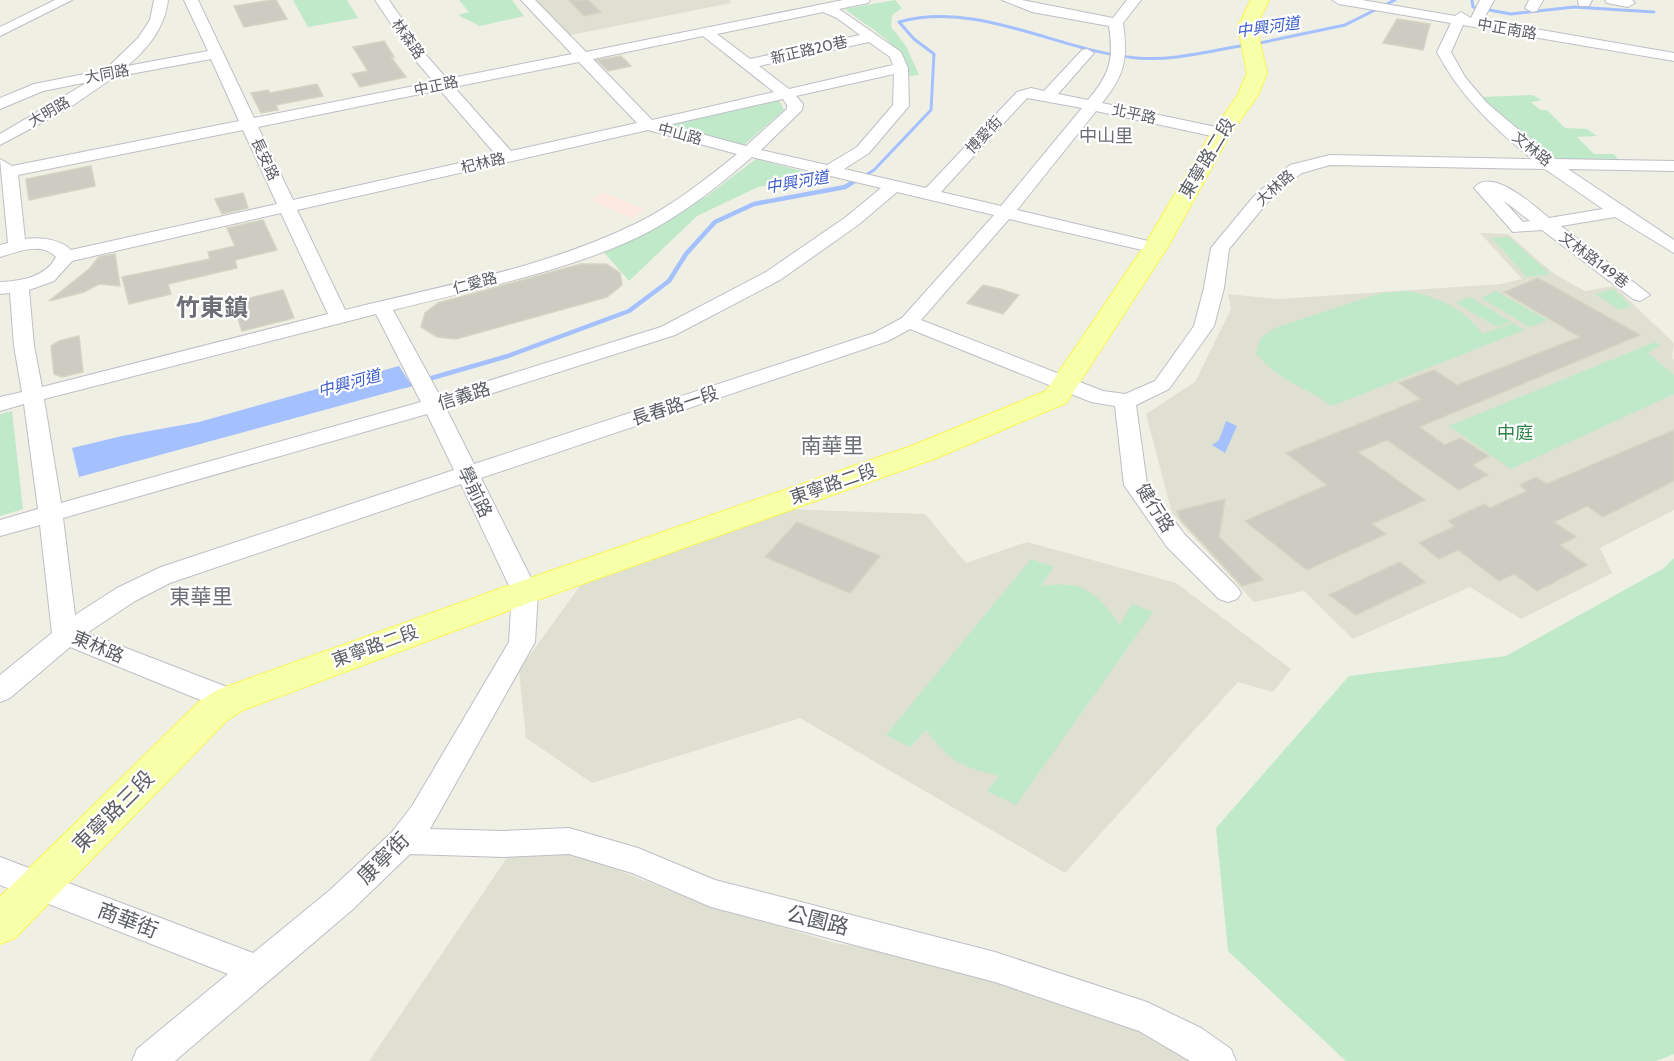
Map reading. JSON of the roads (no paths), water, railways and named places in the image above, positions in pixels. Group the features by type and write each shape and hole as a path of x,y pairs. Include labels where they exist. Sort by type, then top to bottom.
{"main road":[{"name":"東寧路二段","path":"230,700 525,592 924,452 1056,397 1155,248 1221,133 1248,95 1257,73 1248,22 1260,0"},
{"name":"東寧路三段","path":"0,925 213,711 230,700"}],"street":[{"path":"0,32 65,0"},
{"path":"160,5 186,0"},
{"name":"長安路","path":"191,0 339,318"},
{"name":"林森路","path":"382,0 421,58 462,102 507,157"},
{"name":"中山路","path":"528,0 648,125 884,184"},
{"name":"中正路","path":"5,168 249,125 706,32 835,9 863,0"},
{"path":"1009,0 1032,8 1116,23 1134,0"},
{"name":"中正南路","path":"1339,0 1475,12 1674,57"},
{"name":"大明路","path":"0,140 65,104 108,74 143,44 158,20 160,5"},
{"name":"中正南路","path":"1382,5 1437,6 1475,12 1674,52"},
{"path":"835,9 896,55 901,68 901,106 863,150 837,173"},
{"name":"文林路","path":"1475,12 1444,52 1450,68 1492,115 1551,165 1674,248"},
{"name":"長春路一段","path":"0,691 65,635 116,600 148,583 222,555 881,337 909,322 1005,213 1116,74 1119,55 1116,23"},
{"path":"706,32 786,94"},
{"name":"新正路20巷","path":"748,64 871,37"},
{"path":"1048,96 1087,53"},
{"name":"大同路","path":"0,104 39,87 216,54"},
{"name":"杞林路","path":"65,256 901,68"},
{"name":"博愛街","path":"929,195 1022,95 1031,93 1048,96"},
{"name":"仁愛路","path":"0,404 530,269 602,244 656,220 750,152 794,110 795,104 786,94"},
{"name":"北平路","path":"1048,96 1221,133"},
{"name":"大林路","path":"1125,401 1140,397 1162,385 1204,326 1214,288 1220,248 1260,200 1296,169 1330,160 1674,166"},
{"path":"5,168 8,249 45,244 55,246 65,256 57,270 46,277 10,287 33,396"},
{"path":"884,184 1155,248"},
{"name":"信義路","path":"0,528 49,502 430,399 668,331 773,276 852,221 884,184"},
{"name":"文林路149巷","path":"1620,211 1547,224 1641,295"},
{"name":"學前路","path":"382,308 412,361 525,592"},
{"path":"909,322 1066,385 1100,397 1125,401"},
{"name":"東林路","path":"33,396 44,458 65,635 230,700"},
{"name":"健行路","path":"1125,401 1136,485 1176,541 1228,593"},
{"name":"康寧街","path":"149,1061 341,900 404,841 423,815 522,642 525,592"},
{"name":"公園路","path":"404,841 504,844 569,841 638,861 711,893 995,967 1137,1015 1189,1040 1219,1061"},
{"name":"商華街","path":"0,871 257,970"}],"water":[{"path":"399,366 412,386 79,477 72,448 199,422"},
{"path":"1226,421 1237,426 1225,453 1212,445 1219,440"}],"waterway":[{"name":"中興河道","path":"1255,44 1345,25 1395,0"},
{"path":"1472,0 1473,7 1511,14 1574,7 1654,12"},
{"path":"859,179 874,170 931,110 934,54 914,39 899,22 929,17 959,17 1018,29 1107,54 1151,59 1178,57 1246,45"},
{"name":"中興河道","path":"404,386 508,356 629,311 669,281 686,254 715,222 754,204 845,187 861,177"}],"district":[{"name":"中山里","path":"1106,136"},
{"name":"竹東鎮","path":"212,307"},
{"name":"南華里","path":"832,445"},
{"name":"東華里","path":"201,596"}],"park label":[{"name":"中庭","path":"1515,433"}]}
